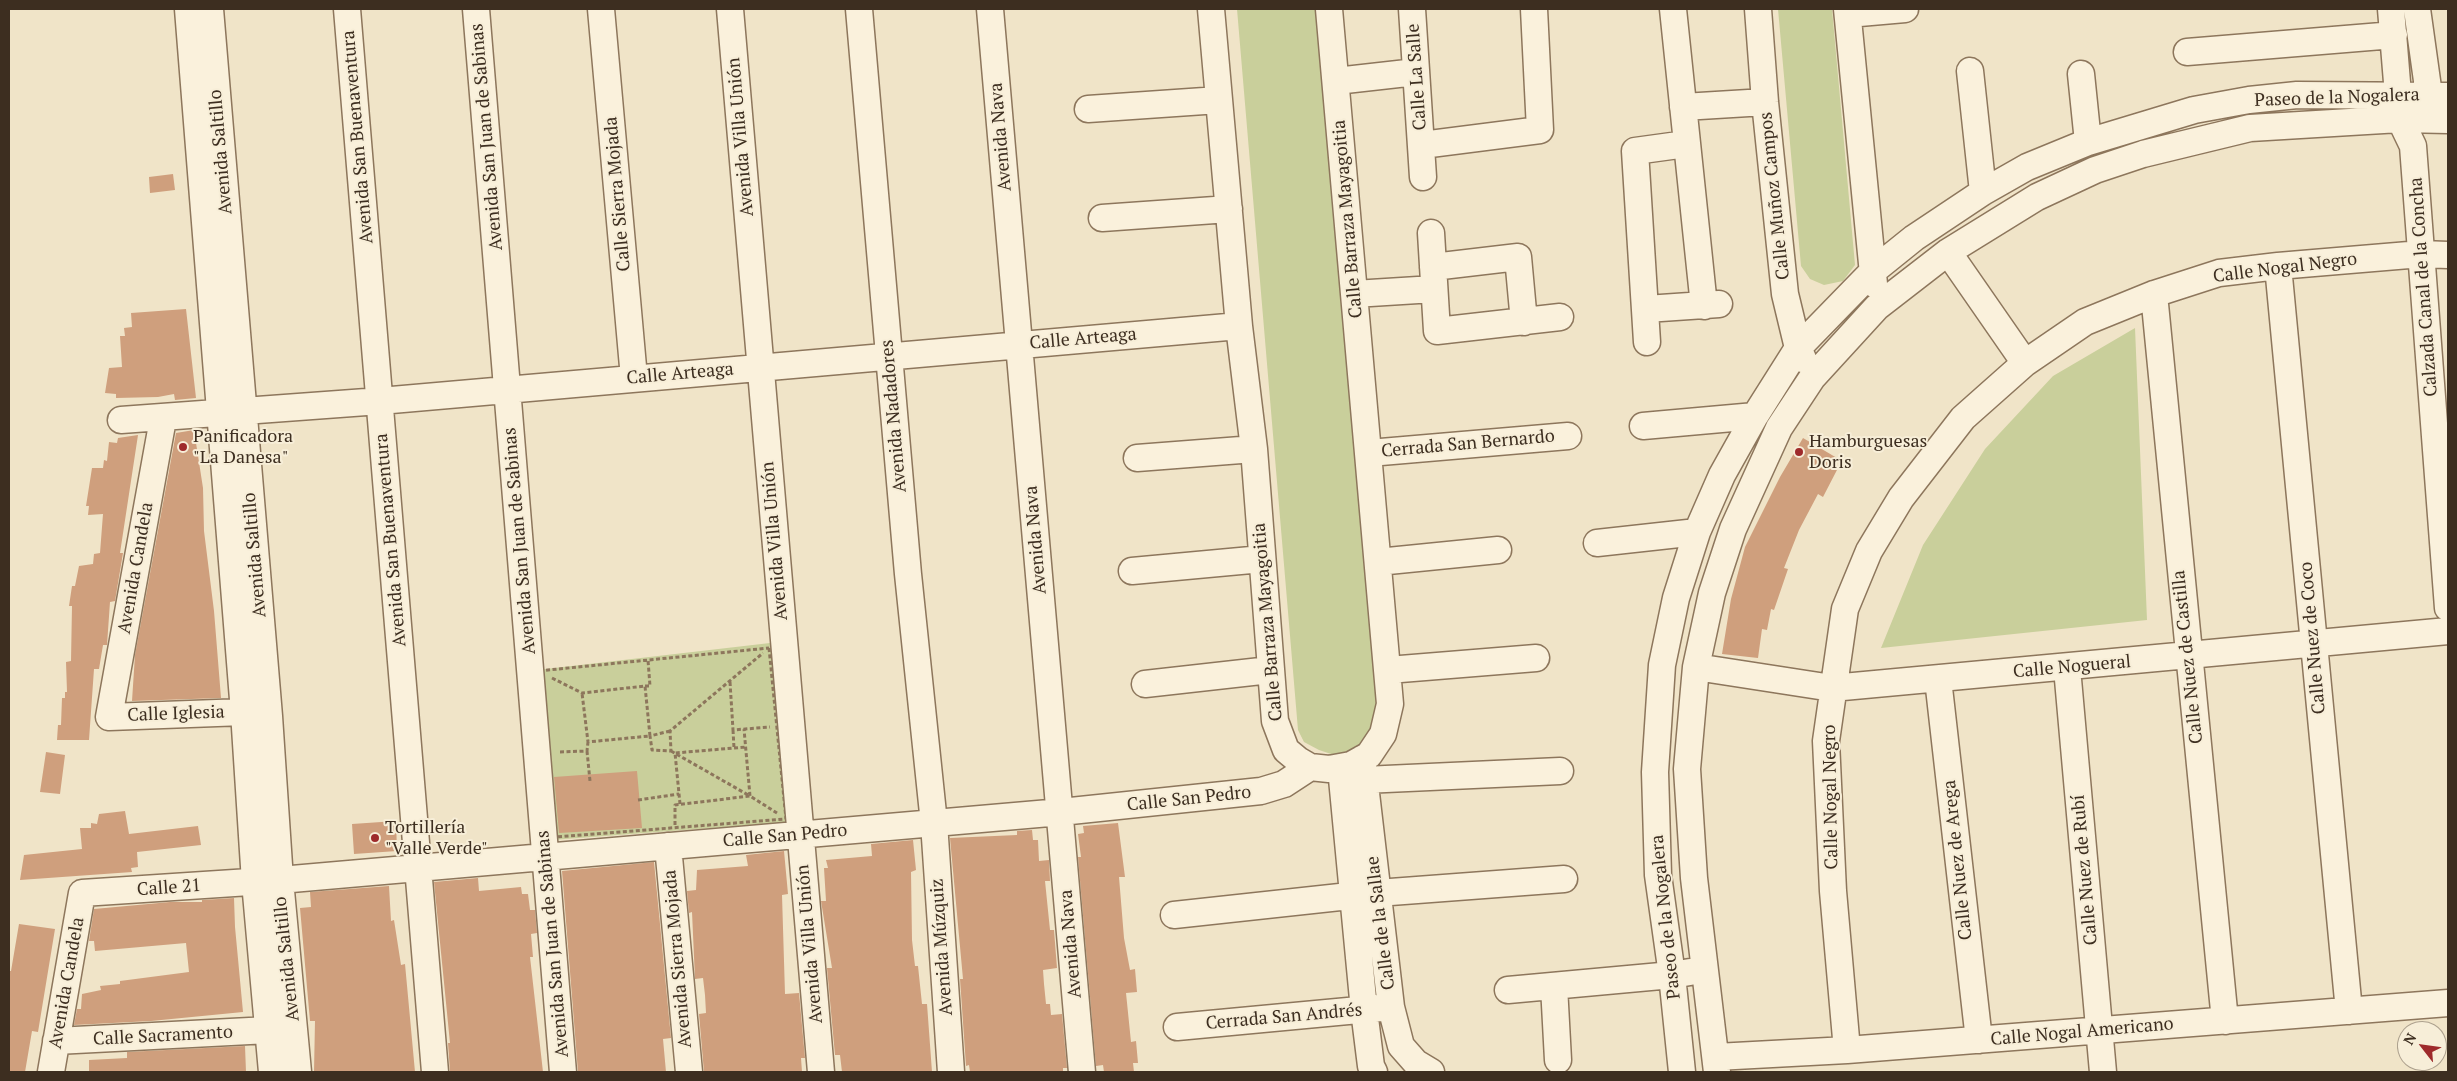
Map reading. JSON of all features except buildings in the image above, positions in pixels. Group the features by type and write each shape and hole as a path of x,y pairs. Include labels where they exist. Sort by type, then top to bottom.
{"street":[{"name":"Avenida Saltillo","path":"188,9 231,414 269,716 267,881 269,1030 272,1072"},
{"name":"Avenida Saltillo","path":"210,9 244,712 267,881 298,1072"},
{"name":"Avenida San Buenaventura","path":"347,9 435,1072"},
{"name":"Avenida San Juan de Sabinas","path":"476,9 563,1072"},
{"name":"Calle Sierra Mojada","path":"601,9 634,378"},
{"name":"Avenida Villa Unión","path":"730,9 761,367 793,827 821,1072"},
{"name":"Avenida Nadadores","path":"860,9 908,574 934,823"},
{"name":"Avenida Nava","path":"990,9 1082,1072"},
{"name":"Calle Barraza Mayagoitia","path":"1211,9 1239,326 1254,449 1275,721 1286,750 1310,767 1330,770 1356,769 1369,755 1383,734 1390,704 1329,9"},
{"name":"Calle La Salle","path":"1412,9 1423,176"},
{"path":"1422,145 1540,130 1534,9"},
{"path":"1646,309 1712,305 1686,144 1673,9"},
{"name":"Calle Muñoz Campos","path":"1758,9 1765,102 1786,294 1798,348 1812,378"},
{"path":"1877,307 1847,11 1905,9"},
{"name":"Calzada Canal de la Concha","path":"2390,9 2394,35 2398,106 2413,146 2421,254 2440,394 2448,608"},
{"path":"2413,146 2438,108 2417,9"},
{"path":"2187,52 2394,35"},
{"path":"1970,71 1983,192"},
{"path":"1336,81 1416,72"},
{"path":"2081,74 2088,142"},
{"name":"Paseo de la Nogalera","path":"1682,1072 1672,975 1658,875 1655,772 1662,665 1676,598 1698,532 1722,475 1755,416 1798,348 1873,271 1914,238 1983,192 2027,167 2088,142 2194,110 2249,100 2297,95 2398,106 2438,108"},
{"path":"1088,109 1219,100"},
{"path":"1683,107 1765,102"},
{"name":"Paseo de la Nogalera","path":"1716,1065 1703,969 1687,769 1696,666 1712,593 1733,529 1779,428 1812,378 1877,307 1948,252 2037,197 2095,170 2143,154 2250,128 2398,106"},
{"path":"1647,342 1634,151 1686,144"},
{"path":"1102,218 1229,209"},
{"path":"1431,233 1437,331 1560,317"},
{"path":"1948,252 2025,363"},
{"name":"Calle Nogal Negro","path":"1847,1050 1833,891 1826,741 1832,688 1845,609 1869,551 1902,498 1963,418 2025,363 2085,322 2154,294 2219,273 2421,254 2448,255"},
{"path":"1354,294 1434,278 1518,257 1524,322"},
{"name":"Calle Nuez de Coco","path":"2278,266 2349,1011"},
{"name":"Calle Nuez de Castilla","path":"2154,294 2225,1021"},
{"name":"Calle Arteaga","path":"121,420 231,414 1239,326"},
{"path":"1643,426 1755,416"},
{"name":"Avenida Candela","path":"109,717 163,419"},
{"name":"Cerrada San Bernardo","path":"1369,453 1568,436"},
{"path":"1137,458 1254,449"},
{"path":"1596,543 1698,532"},
{"path":"1378,562 1498,550"},
{"path":"1132,571 1262,559"},
{"name":"Calle Nogueral","path":"1696,666 1832,688 2067,668 2448,631"},
{"path":"1388,670 1536,658"},
{"name":"Calle Nuez de Rubí","path":"2067,668 2103,1072"},
{"path":"1145,684 1270,670"},
{"name":"Calle Nuez de Arega","path":"1938,679 1979,1040"},
{"name":"Calle Iglesia","path":"109,717 244,712"},
{"name":"Calle San Pedro","path":"267,881 545,857 671,837 793,827 934,823 1261,791 1284,784 1310,767"},
{"path":"1356,769 1560,771"},
{"name":"Calle de la Sallae","path":"1356,769 1365,895 1364,1010 1371,1066 1374,1072"},
{"name":"Avenida Múzquiz","path":"934,823 952,1072"},
{"name":"Avenida Sierra Mojada","path":"671,837 689,1072"},
{"path":"1174,915 1365,895 1564,879"},
{"name":"Calle 21","path":"82,893 267,881"},
{"name":"Avenida Candela","path":"51,1072 82,893"},
{"name":"Calle de la Sallae","path":"1365,895 1401,1046 1416,1063 1431,1072"},
{"path":"1508,990 1672,975 1703,969"},
{"path":"1554,986 1558,1060"},
{"name":"Calle Nogal Americano","path":"1716,1065 1847,1050 2448,1003"},
{"name":"Cerrada San Andrés","path":"1177,1027 1391,1007"},
{"name":"Calle Sacramento","path":"56,1041 269,1030"}],"path":[{"path":"769,648 777,726 793,827"},
{"path":"538,671 769,648"},
{"path":"588,742 650,736 670,731 769,648"},
{"path":"538,671 582,693 650,686 648,660"},
{"path":"538,671 556,837 671,837 793,827"},
{"path":"730,681 734,748"},
{"path":"645,686 652,750 671,751 750,796 793,827"},
{"path":"582,693 588,742 590,781"},
{"path":"733,730 777,726"},
{"path":"744,729 750,796"},
{"path":"670,731 671,751"},
{"path":"675,754 746,748"},
{"path":"547,752 587,751"},
{"path":"675,754 680,804"},
{"path":"638,800 679,794"},
{"path":"671,837 676,805 750,796"}],"green space":[{"path":"1237,9 1316,9 1379,708 1373,727 1363,747 1337,756 1319,750 1304,742 1298,730"},
{"path":"1778,9 1832,9 1855,265 1843,281 1824,285 1810,279 1801,266"},
{"path":"2135,328 2147,620 1881,648 1923,545 1985,449 2053,376"},
{"path":"770,643 789,822 552,840 537,670"}],"place":[{"name":"Panificadora \"La Danesa\"","path":"183,447"},
{"name":"Hamburguesas Doris","path":"1799,452"},
{"name":"Tortillería \"Valle Verde\"","path":"375,838"}]}
